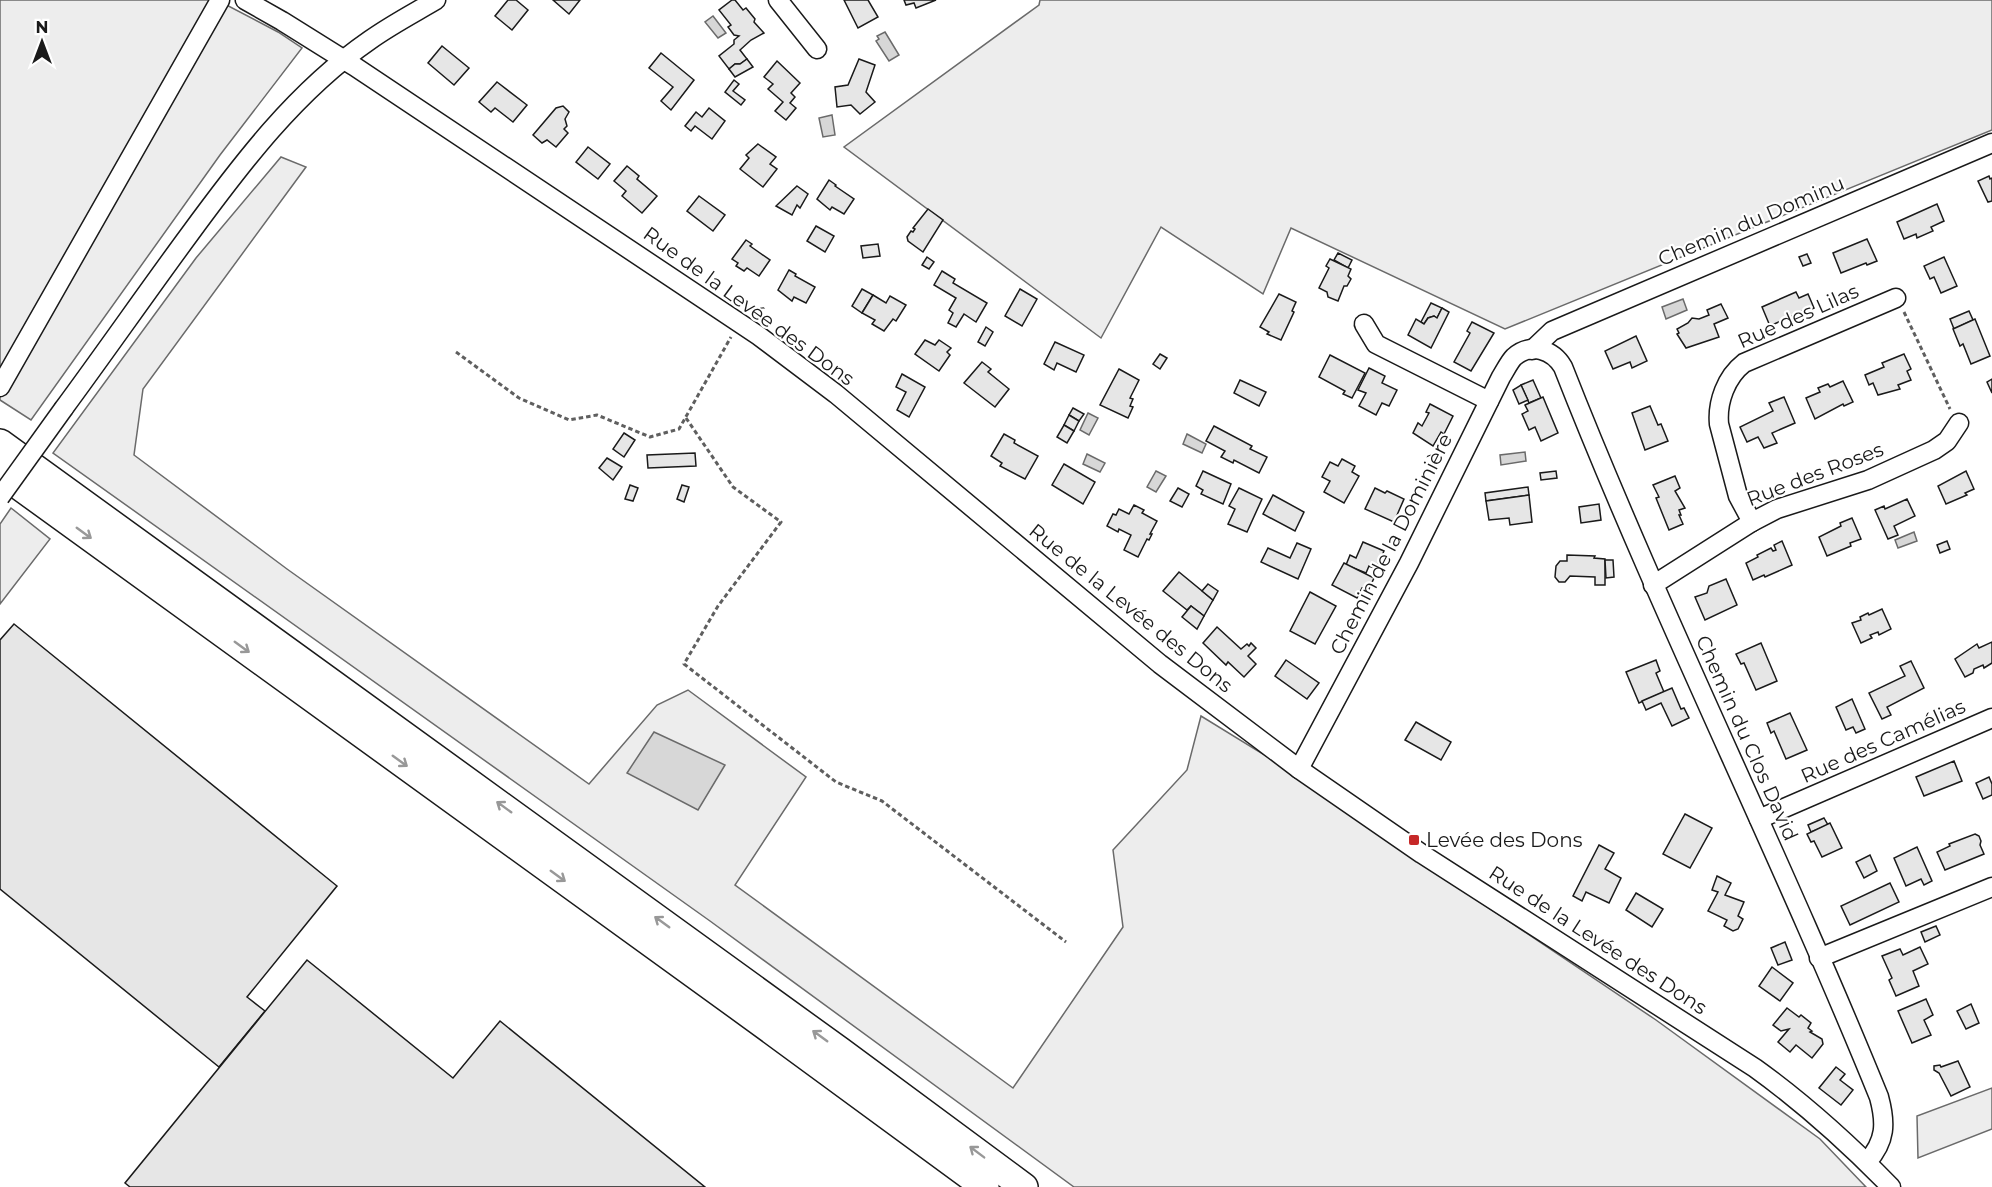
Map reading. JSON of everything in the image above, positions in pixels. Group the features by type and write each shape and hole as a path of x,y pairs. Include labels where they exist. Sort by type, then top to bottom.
{"highway":[{"path":"0,443 794,1017 1024,1187"},
{"path":"0,472 709,984 985,1187"}],"street":[{"path":"0,387 220,0"},
{"name":"Rue de la Levée des Dons","path":"245,0 344,60 739,322 836,394 1160,664 1299,769 1422,854 1755,1068 1800,1102 1867,1162 1891,1187"},
{"path":"0,497 231,178 267,134 307,93 369,40 436,0"},
{"path":"778,0 817,49"},
{"name":"Chemin du Dominu","path":"1532,350 1552,331 1992,142"},
{"name":"Rue des Lilas","path":"1752,522 1738,496 1719,424 1723,393 1732,375 1744,363 1896,298"},
{"path":"1364,324 1376,344 1489,401"},
{"name":"Chemin du Clos David","path":"1532,350 1539,349 1553,354 1563,367 1653,585 1760,819 1881,1105 1884,1124 1880,1145 1877,1152 1867,1162"},
{"name":"Chemin de la Dominière","path":"1299,769 1409,563 1501,377 1515,357 1532,350"},
{"name":"Rue des Roses","path":"1653,585 1752,522 1777,509 1868,480 1934,450 1947,441 1959,423"},
{"name":"Rue des Camélias","path":"1760,819 1992,718"},
{"path":"1820,958 1992,887"}],"path":[{"path":"1896,298 1915,332 1946,402 1959,423"},
{"path":"456,352 519,398 569,420 597,415 650,436 679,429 739,322"},
{"path":"686,418 733,487 781,522 718,606 684,664 836,782 882,801 1066,942"}],"shaded area":[{"path":"0,0 217,0 278,32 302,48 220,155 31,420 0,400"},
{"path":"1040,0 1992,0 1992,130 1505,329 1291,228 1263,294 1161,227 1101,338 844,147 1039,5"},
{"path":"713,16 726,33 718,38 705,22"},
{"path":"885,32 899,55 889,61 876,41 879,39 877,36"},
{"path":"832,115 835,135 823,137 819,118"},
{"path":"281,157 306,167 143,389 134,455 287,569 589,784 657,705 688,690 806,777 735,885 1013,1088 1123,927 1113,850 1187,770 1201,716 1284,767 1352,816 1656,1020 1820,1139 1866,1187 1074,1187 710,921 53,453 196,258"},
{"path":"1683,299 1687,310 1666,319 1662,307"},
{"path":"1088,413 1098,418 1089,435 1080,430"},
{"path":"1187,434 1206,444 1202,453 1183,444"},
{"path":"1525,452 1526,461 1501,465 1500,455"},
{"path":"1087,454 1105,463 1100,472 1083,464"},
{"path":"1156,471 1166,476 1156,492 1147,487"},
{"path":"11,508 50,539 0,604 0,524"},
{"path":"1914,532 1917,541 1898,548 1895,540"},
{"path":"654,732 725,765 698,810 627,773"},
{"path":"1992,1088 1992,1129 1918,1158 1917,1116"}],"building":[{"path":"508,0 516,0 528,10 512,30 495,16"},
{"path":"553,0 580,0 569,14"},
{"path":"735,0 743,10 746,8 764,33 751,40 740,50 747,59 729,69 719,56 734,44 734,40 739,36 734,35 728,27 731,25 719,10"},
{"path":"844,0 868,0 878,17 858,28"},
{"path":"904,0 936,0 916,8 914,3 906,5"},
{"path":"442,46 469,68 454,85 428,63"},
{"path":"661,53 694,80 671,110 661,101 673,87 649,68"},
{"path":"747,59 753,67 735,77 729,69"},
{"path":"859,59 875,65 866,92 875,102 860,114 851,105 837,107 835,87 848,85"},
{"path":"777,61 800,83 791,93 795,97 790,103 796,108 786,120 775,111 783,102 768,89 773,84 764,77"},
{"path":"734,80 739,84 733,91 745,100 741,105 725,92"},
{"path":"497,82 527,105 513,122 495,108 491,112 479,102"},
{"path":"563,106 569,112 565,119 567,126 564,129 568,133 556,147 547,140 542,143 533,135 556,108"},
{"path":"709,108 725,121 712,139 695,126 691,131 685,126 696,112 702,117"},
{"path":"758,144 776,157 770,164 777,169 763,187 740,169 749,158 746,155"},
{"path":"588,147 610,164 598,179 576,162"},
{"path":"627,166 639,176 637,179 657,196 642,213 622,196 626,191 614,181"},
{"path":"1989,176 1990,179 1992,178 1992,201 1988,202 1978,181"},
{"path":"829,180 854,199 844,214 832,207 830,210 817,199"},
{"path":"797,186 808,194 800,208 797,205 792,215 776,206"},
{"path":"699,196 725,215 713,231 687,211"},
{"path":"1937,204 1944,221 1931,227 1933,231 1917,238 1916,234 1904,239 1897,222"},
{"path":"928,209 943,220 923,252 908,241 907,237 911,231 913,232 915,229 913,228"},
{"path":"816,226 834,236 825,252 807,241"},
{"path":"1867,239 1877,261 1841,273 1833,253"},
{"path":"746,240 752,244 750,246 770,260 759,276 747,268 744,271 736,266 738,263 732,259"},
{"path":"878,244 880,256 863,258 861,246"},
{"path":"1338,253 1352,260 1348,268 1334,260"},
{"path":"1807,254 1811,263 1803,266 1799,257"},
{"path":"927,257 934,262 929,269 922,265"},
{"path":"1944,257 1957,286 1941,293 1934,277 1930,279 1924,266"},
{"path":"1330,259 1351,269 1348,276 1351,279 1347,286 1344,286 1338,301 1328,297 1327,292 1319,288 1329,268 1326,266"},
{"path":"789,270 815,287 806,303 794,297 792,301 778,290"},
{"path":"942,271 955,279 953,283 987,303 976,322 964,314 956,327 948,323 953,313 949,310 956,298 934,285"},
{"path":"862,289 873,295 862,313 852,306"},
{"path":"1020,289 1037,299 1022,326 1005,316"},
{"path":"1796,292 1799,298 1808,294 1814,308 1770,326 1762,307"},
{"path":"1279,294 1296,302 1292,311 1294,312 1281,340 1267,334 1269,332 1260,327"},
{"path":"873,295 886,303 890,296 906,305 896,321 893,319 884,331 872,324 875,320 862,313"},
{"path":"1431,303 1442,308 1437,318 1434,316 1428,318 1424,324 1421,322"},
{"path":"1721,304 1728,318 1714,324 1719,337 1686,348 1677,334 1679,333 1677,329 1692,318 1699,319 1709,315 1707,310"},
{"path":"1442,308 1449,312 1431,348 1408,335 1416,319 1424,324 1428,318 1434,316 1437,318"},
{"path":"1969,311 1973,320 1954,329 1950,319"},
{"path":"1975,319 1990,356 1971,364 1963,344 1960,346 1953,329"},
{"path":"1472,322 1494,333 1471,371 1454,362 1470,333 1467,331"},
{"path":"986,327 993,332 985,346 978,342"},
{"path":"1636,336 1647,361 1632,368 1630,362 1613,369 1605,351"},
{"path":"925,340 935,345 939,340 951,348 947,352 950,355 939,371 915,354"},
{"path":"1055,342 1084,355 1076,372 1057,363 1054,370 1044,364"},
{"path":"1160,354 1167,358 1160,369 1153,364"},
{"path":"1904,354 1911,369 1907,371 1911,380 1898,385 1900,389 1878,395 1873,383 1869,385 1865,375 1884,367 1882,363"},
{"path":"1330,355 1365,373 1352,398 1343,394 1345,391 1319,377"},
{"path":"982,362 991,369 988,372 1009,389 995,407 964,383"},
{"path":"1369,368 1385,376 1382,383 1397,390 1389,406 1382,403 1376,415 1359,406 1366,393 1358,390"},
{"path":"1119,369 1139,380 1130,398 1133,399 1130,406 1133,407 1128,418 1100,405"},
{"path":"902,374 925,387 909,417 897,410 906,392 896,387"},
{"path":"1992,379 1992,393 1987,382"},
{"path":"1240,380 1266,392 1259,406 1234,393"},
{"path":"1533,380 1541,398 1529,403 1521,385"},
{"path":"1843,381 1853,402 1844,406 1843,404 1815,419 1806,398 1820,392 1818,388 1828,384 1830,387"},
{"path":"1521,385 1528,400 1519,404 1513,390"},
{"path":"1543,397 1558,433 1541,441 1535,427 1529,430 1522,414 1528,411 1525,405"},
{"path":"1784,397 1795,423 1772,433 1777,443 1764,448 1758,437 1747,442 1740,427 1773,411 1769,403"},
{"path":"1430,404 1453,416 1444,434 1441,432 1433,446 1413,433 1418,423 1422,426 1429,413 1426,412"},
{"path":"1650,406 1668,441 1645,450 1632,413"},
{"path":"1073,408 1084,414 1079,421 1069,415"},
{"path":"1069,415 1079,421 1074,431 1064,425"},
{"path":"1064,425 1074,431 1067,443 1057,437"},
{"path":"1214,426 1252,446 1250,449 1267,457 1259,473 1234,460 1233,463 1221,457 1225,451 1206,441"},
{"path":"624,433 635,440 624,457 613,449"},
{"path":"1004,434 1015,440 1014,443 1038,456 1025,479 1000,466 1002,463 991,456"},
{"path":"695,453 696,466 648,468 647,455"},
{"path":"607,458 622,467 613,480 599,468"},
{"path":"1342,459 1355,466 1352,472 1359,476 1344,503 1324,492 1330,481 1322,477 1330,462 1338,466"},
{"path":"1064,464 1095,482 1083,504 1052,485"},
{"path":"1203,471 1231,484 1223,504 1201,494 1203,490 1196,486"},
{"path":"1556,471 1557,478 1541,480 1540,473"},
{"path":"1966,471 1974,489 1965,493 1967,495 1946,504 1938,486"},
{"path":"1675,476 1680,488 1675,491 1685,508 1679,510 1683,524 1669,530 1653,485"},
{"path":"630,485 638,488 633,501 625,499"},
{"path":"682,485 689,487 684,502 677,499"},
{"path":"1528,487 1529,495 1486,501 1485,493"},
{"path":"1178,488 1189,494 1182,507 1170,501"},
{"path":"1239,488 1262,499 1247,532 1228,524 1235,509 1229,506"},
{"path":"1375,488 1404,499 1394,522 1365,509"},
{"path":"1273,495 1304,512 1295,531 1263,514"},
{"path":"1529,495 1532,522 1510,525 1509,518 1489,520 1486,501"},
{"path":"1907,499 1915,516 1894,526 1898,535 1888,539 1875,510 1884,506 1885,509"},
{"path":"1599,504 1601,520 1581,523 1579,507"},
{"path":"1134,505 1144,510 1142,513 1157,521 1138,557 1124,550 1131,535 1107,526 1113,514 1116,515 1119,509 1129,514"},
{"path":"1852,518 1861,539 1827,556 1819,537"},
{"path":"1782,541 1792,565 1753,580 1746,563 1771,548 1773,551 1776,550 1774,545"},
{"path":"1947,541 1950,549 1940,553 1937,545"},
{"path":"1363,542 1384,551 1376,569 1369,566 1366,573 1346,565 1350,555 1356,558"},
{"path":"1297,543 1311,549 1298,579 1261,562 1268,548 1290,558"},
{"path":"1567,555 1595,556 1594,558 1605,559 1605,585 1595,585 1595,577 1570,576 1565,582 1559,582 1555,577 1556,566 1560,561 1567,561"},
{"path":"1605,560 1613,560 1614,577 1606,578"},
{"path":"1344,563 1374,578 1368,591 1362,588 1357,598 1332,585"},
{"path":"1179,572 1213,600 1204,616 1191,606 1187,610 1163,591"},
{"path":"1726,579 1737,605 1705,620 1695,597 1707,593 1709,586"},
{"path":"1208,584 1218,591 1213,600 1202,591"},
{"path":"1310,592 1336,606 1315,644 1290,631"},
{"path":"1191,606 1204,616 1197,629 1182,617"},
{"path":"1882,609 1891,629 1879,635 1878,632 1870,635 1872,638 1861,643 1852,623 1861,620 1860,617 1868,613 1869,615"},
{"path":"14,624 337,886 247,997 265,1011 219,1067 0,889 0,640"},
{"path":"1217,627 1241,649 1251,643 1256,648 1248,656 1256,664 1244,677 1228,662 1226,665 1203,643"},
{"path":"1992,642 1992,663 1984,668 1983,665 1974,669 1973,673 1965,677 1955,659 1977,644 1979,648"},
{"path":"1761,643 1777,681 1756,690 1744,663 1741,664 1736,654"},
{"path":"1286,660 1319,683 1307,699 1275,676"},
{"path":"1656,660 1660,671 1656,673 1664,692 1639,703 1626,672"},
{"path":"1911,661 1924,688 1887,707 1891,715 1882,719 1869,693 1905,676 1900,666"},
{"path":"1672,688 1681,709 1684,708 1689,718 1672,726 1661,703 1646,710 1642,701"},
{"path":"1852,699 1865,729 1856,733 1853,727 1846,730 1836,707"},
{"path":"1790,713 1807,750 1786,759 1774,731 1771,733 1767,723"},
{"path":"1416,722 1451,742 1441,760 1405,740"},
{"path":"1954,761 1962,781 1924,796 1916,777"},
{"path":"1989,777 1992,784 1992,795 1983,799 1976,783"},
{"path":"1685,814 1712,828 1690,868 1663,854"},
{"path":"1824,818 1828,825 1811,832 1808,825"},
{"path":"1830,823 1842,848 1822,857 1814,841 1811,842 1807,834"},
{"path":"1975,834 1979,836 1984,854 1945,870 1937,852 1950,846 1949,844"},
{"path":"1599,845 1614,853 1605,869 1621,878 1609,903 1586,892 1582,901 1573,896"},
{"path":"1917,847 1932,881 1924,885 1921,879 1906,886 1894,858"},
{"path":"1870,855 1877,871 1864,878 1856,862"},
{"path":"1717,876 1731,883 1725,895 1744,902 1738,916 1743,919 1738,929 1733,931 1724,926 1727,920 1708,911 1718,892 1712,890"},
{"path":"1890,883 1899,902 1850,925 1841,906"},
{"path":"1636,893 1663,909 1652,927 1626,910"},
{"path":"1936,926 1940,935 1925,942 1921,932"},
{"path":"1785,942 1792,960 1778,965 1771,948"},
{"path":"1920,947 1928,964 1913,971 1919,986 1896,996 1889,980 1892,978 1882,956 1900,949 1903,955"},
{"path":"307,960 453,1078 500,1021 705,1187 130,1187 125,1183"},
{"path":"1772,967 1793,983 1780,1001 1759,986"},
{"path":"1926,999 1933,1015 1924,1020 1931,1035 1912,1043 1898,1011"},
{"path":"1971,1004 1979,1023 1966,1029 1957,1011"},
{"path":"1787,1008 1811,1023 1808,1028 1812,1031 1810,1032 1822,1039 1823,1044 1812,1058 1796,1045 1790,1052 1778,1042 1789,1029 1781,1031 1773,1025"},
{"path":"1958,1061 1970,1087 1951,1096 1939,1073 1934,1070 1934,1066 1940,1065 1941,1067"},
{"path":"1836,1067 1845,1074 1840,1080 1853,1090 1841,1105 1819,1088"}],"place":[{"name":"Levée des Dons","path":"1414,840"}]}
